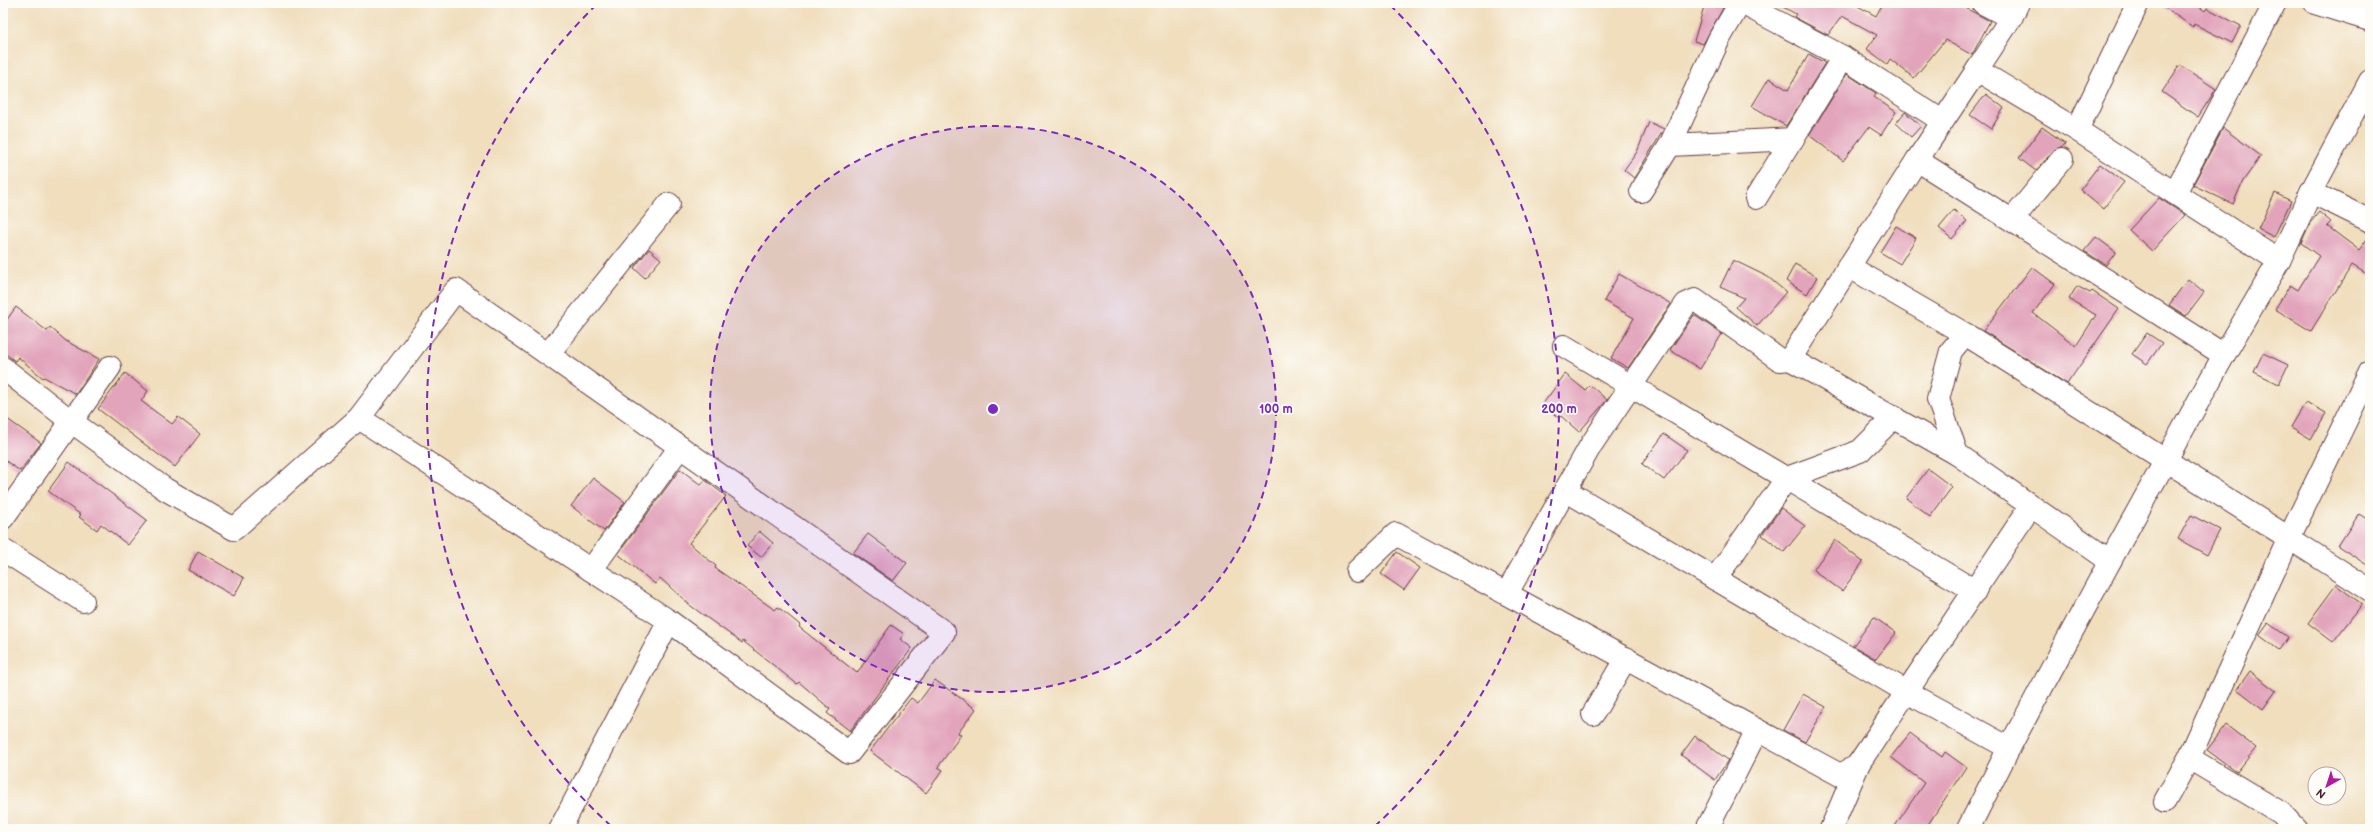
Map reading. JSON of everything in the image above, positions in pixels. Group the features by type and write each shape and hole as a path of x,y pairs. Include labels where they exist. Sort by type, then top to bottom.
{"street":[{"path":"1641,191 1670,145 1719,39 1741,3 1843,57 1942,121"},
{"path":"1790,359 1848,266 2015,11 1983,3"},
{"path":"2077,130 2138,3"},
{"path":"2175,193 2274,3"},
{"path":"2315,3 2370,20"},
{"path":"1756,198 1843,57"},
{"path":"1977,70 2077,130 2279,261"},
{"path":"1968,829 2009,748 2110,561 2224,355 2279,261 2311,192 2370,81"},
{"path":"1670,145 1792,139"},
{"path":"2012,220 2062,159"},
{"path":"1917,160 2224,355"},
{"path":"2311,192 2370,221"},
{"path":"548,354 669,204"},
{"path":"1848,266 1965,334 2165,462 2370,590"},
{"path":"3,368 72,422 165,489 234,529 359,418 456,290 944,632 849,753 669,621 359,418"},
{"path":"1507,593 1591,444 1690,301 1696,300 1780,360 1790,359 1957,454 2110,561"},
{"path":"1957,454 1938,399 1951,351 1965,334"},
{"path":"1564,346 1975,591"},
{"path":"3,518 110,368"},
{"path":"2165,801 2189,758 2288,538 2370,371"},
{"path":"1715,579 1787,478 1860,451 1894,417"},
{"path":"591,570 680,447"},
{"path":"1565,490 1907,692 2009,748"},
{"path":"1832,829 1859,763 2031,506"},
{"path":"1357,571 1396,534 1840,775 1859,763"},
{"path":"3,550 83,601"},
{"path":"560,829 669,621"},
{"path":"1593,714 1626,658"},
{"path":"1708,827 1758,730"},
{"path":"2189,758 2281,812 2296,829"}],"building":[{"path":"1705,3 1726,3 1703,44 1694,41"},
{"path":"1775,3 1852,3 1876,16 1883,3 1956,3 1990,21 1972,55 1945,40 1914,78 1890,59 1887,64 1867,49 1877,35 1842,16 1828,35 1794,17 1796,14"},
{"path":"2158,3 2194,3 2205,11 2207,8 2241,26 2232,43 2194,24 2193,27"},
{"path":"1809,54 1825,63 1786,126 1752,106 1769,78 1788,90"},
{"path":"2180,65 2216,89 2198,117 2162,92"},
{"path":"1847,74 1876,93 1874,97 1896,112 1881,135 1869,127 1843,161 1809,135"},
{"path":"1986,94 2004,108 1991,129 1970,115"},
{"path":"1905,112 1921,126 1911,137 1896,123"},
{"path":"1649,122 1664,129 1634,178 1624,170 1637,152"},
{"path":"2042,127 2066,144 2053,151 2036,171 2019,158"},
{"path":"2223,128 2261,156 2243,181 2233,204 2193,185"},
{"path":"2100,164 2124,182 2103,209 2080,190"},
{"path":"2275,193 2291,201 2274,237 2258,229"},
{"path":"2159,198 2185,215 2152,251 2129,230"},
{"path":"1954,210 1967,221 1952,239 1939,228"},
{"path":"2319,212 2331,222 2327,226 2359,250 2370,235 2370,276 2352,265 2311,331 2275,309 2290,285 2298,290 2319,256 2301,243 2310,223"},
{"path":"1896,226 1916,238 1900,264 1880,252"},
{"path":"2096,237 2116,252 2106,265 2084,251"},
{"path":"649,249 661,259 645,278 634,268"},
{"path":"1733,260 1768,277 1786,292 1757,326 1736,307 1744,298 1720,287"},
{"path":"1795,264 1817,277 1807,294 1786,281"},
{"path":"2032,267 2055,284 2033,313 2076,346 2096,315 2069,299 2077,286 2090,293 2092,291 2119,309 2067,384 1983,331"},
{"path":"1619,274 1671,304 1628,368 1611,358 1634,318 1604,301"},
{"path":"2188,279 2204,292 2186,316 2169,305"},
{"path":"16,307 47,331 50,327 66,341 99,359 76,394 44,377 43,378 18,357 15,361 3,352 3,325"},
{"path":"1694,315 1722,334 1700,369 1670,350"},
{"path":"2147,333 2162,343 2147,364 2132,354"},
{"path":"2263,353 2288,365 2279,384 2254,372"},
{"path":"125,373 148,391 141,401 172,424 178,417 200,434 175,467 98,409"},
{"path":"1565,374 1585,390 1590,385 1607,400 1579,432 1561,416 1559,418 1542,405"},
{"path":"2306,402 2326,413 2311,439 2291,427"},
{"path":"3,416 41,443 20,471 3,459"},
{"path":"1664,434 1687,450 1664,480 1642,464"},
{"path":"69,462 147,520 128,545 101,524 97,530 79,517 81,515 48,491"},
{"path":"680,469 701,485 705,480 726,496 689,543 716,566 715,568 775,610 778,607 800,625 799,627 857,673 891,625 904,634 900,639 912,648 850,731 827,713 830,709 799,682 797,684 743,641 742,643 691,606 660,578 655,584 618,554"},
{"path":"1928,469 1952,487 1930,517 1906,498"},
{"path":"593,478 625,502 604,531 571,506"},
{"path":"1781,508 1805,526 1784,552 1762,535"},
{"path":"2359,514 2370,521 2370,567 2338,546"},
{"path":"2191,515 2220,530 2207,555 2178,539"},
{"path":"759,531 773,543 761,557 747,546"},
{"path":"868,534 907,563 893,581 853,553"},
{"path":"1835,540 1863,562 1842,591 1813,570"},
{"path":"198,551 244,578 234,596 188,570"},
{"path":"1397,552 1420,568 1404,590 1381,574"},
{"path":"2336,585 2362,604 2333,642 2308,623"},
{"path":"1874,617 1896,633 1876,659 1853,646"},
{"path":"2268,623 2288,637 2279,650 2259,635"},
{"path":"2250,671 2276,691 2263,709 2237,689"},
{"path":"935,680 976,709 958,733 961,735 938,767 943,770 926,793 870,751 911,698 918,703"},
{"path":"1803,694 1826,707 1805,742 1783,730"},
{"path":"2226,725 2256,748 2237,772 2207,750"},
{"path":"1910,733 1942,757 1945,752 1966,767 1925,829 1893,829 1924,783 1891,757"},
{"path":"1695,736 1728,760 1715,780 1681,755"}]}
